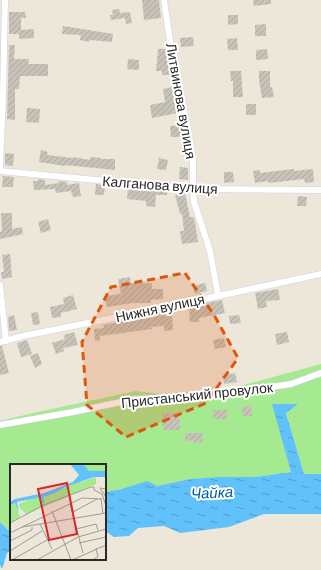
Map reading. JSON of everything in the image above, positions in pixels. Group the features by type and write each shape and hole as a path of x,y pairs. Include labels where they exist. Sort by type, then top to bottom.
{"street":[{"path":"0,166 2,50 5,0"},
{"name":"Литвинова вулиця","path":"164,0 172,54 191,144 193,159 194,202 210,251 218,295"},
{"name":"Калганова вулиця","path":"0,172 193,189 321,190"},
{"name":"Нижня вулиця","path":"3,342 23,336 321,274"},
{"path":"0,285 3,342"},
{"name":"Пристанський провулок","path":"0,426 135,399 220,395 290,384 321,373"}],"highlighted area":[{"path":"185,273 214,315 238,358 206,403 126,437 87,405 82,342 111,287"}],"green space":[{"path":"321,364 321,474 304,474 286,413 298,404 273,404 291,472 256,477 190,479 157,486 106,492 106,464 10,464 10,530 8,530 0,522 0,421 136,391 160,394 225,390"}],"water":[{"name":"Чайка","path":"272,404 298,404 286,413 304,474 321,474 321,514 264,514 229,527 180,533 164,526 138,528 129,536 114,537 106,532 106,492 122,489 147,481 157,486 190,479 256,477 291,472"},
{"path":"0,522 8,530 10,530 10,551 7,553 2,569 0,565"}],"building":[{"path":"142,0 159,0 161,18 144,20"},
{"path":"253,0 271,0 271,4 254,6"},
{"path":"119,9 120,13 130,12 132,23 126,24 125,18 111,20 110,15 113,15 112,10"},
{"path":"9,12 25,12 26,18 21,18 21,30 34,29 34,38 19,39 19,34 9,34"},
{"path":"228,15 238,15 238,24 228,25"},
{"path":"266,24 266,36 255,36 255,25"},
{"path":"63,26 113,34 112,42 90,40 89,42 80,40 81,35 62,34"},
{"path":"193,37 194,46 181,47 180,38"},
{"path":"237,38 238,50 228,50 227,39"},
{"path":"9,45 15,45 14,59 29,59 28,64 48,64 48,76 20,76 19,89 15,89 15,120 7,119"},
{"path":"158,49 167,49 169,75 162,75 162,71 156,71"},
{"path":"267,49 268,59 256,60 256,50"},
{"path":"128,59 139,60 139,70 127,69"},
{"path":"230,71 241,71 243,97 233,97 233,81 231,81"},
{"path":"259,71 270,71 270,87 272,87 274,97 262,98"},
{"path":"172,87 178,113 152,118 150,105 165,102 163,89"},
{"path":"246,104 256,104 256,115 246,115"},
{"path":"27,108 40,109 39,123 26,122"},
{"path":"182,125 183,137 171,137 170,126"},
{"path":"41,150 48,152 47,155 90,160 90,157 115,159 115,170 65,166 39,162"},
{"path":"5,153 14,154 13,166 5,165"},
{"path":"159,158 168,160 166,170 157,169"},
{"path":"180,167 188,168 188,180 179,179"},
{"path":"294,169 294,171 313,169 314,182 305,183 304,179 255,183 253,171 260,170 260,173"},
{"path":"224,172 233,172 234,182 224,183"},
{"path":"3,176 14,177 13,187 2,187"},
{"path":"38,179 45,180 45,185 59,183 58,181 67,182 67,185 79,183 81,196 73,197 71,191 56,193 55,189 34,190 33,181 38,181"},
{"path":"96,184 105,185 104,195 95,195"},
{"path":"128,187 167,191 167,195 156,195 155,207 146,206 146,201 127,199"},
{"path":"185,193 190,217 194,217 198,242 182,244 180,231 184,231 182,214 180,214 175,195"},
{"path":"298,196 307,197 306,206 297,206"},
{"path":"1,213 12,213 12,229 22,227 23,234 0,239 0,232 2,231"},
{"path":"48,219 51,230 41,233 38,222"},
{"path":"10,254 12,277 2,279 1,272 4,272 2,255"},
{"path":"130,277 131,283 152,283 152,289 163,289 163,299 151,300 151,303 133,303 107,307 105,296 121,294 118,279"},
{"path":"205,283 207,291 195,294 193,286"},
{"path":"278,289 280,300 266,301 267,307 258,309 255,293"},
{"path":"73,295 77,309 61,313 61,317 52,318 50,307 64,304 63,298"},
{"path":"222,300 225,313 199,318 199,322 190,322 189,308 206,306 206,303"},
{"path":"38,312 40,324 33,325 31,313"},
{"path":"165,313 165,316 172,315 173,330 164,331 164,326 151,327 152,329 100,336 100,340 95,341 94,329 104,328 103,325 133,319 155,317 155,314"},
{"path":"14,315 17,330 9,331 8,317"},
{"path":"239,315 241,323 230,324 229,316"},
{"path":"74,332 78,345 63,348 64,351 56,354 52,343 65,339 64,335"},
{"path":"287,332 289,342 277,345 275,334"},
{"path":"224,338 226,347 215,349 213,340"},
{"path":"27,340 32,354 21,357 17,343"},
{"path":"0,346 2,346 9,373 0,375"},
{"path":"38,353 42,364 35,368 30,356"},
{"path":"235,373 237,382 224,384 222,376"},
{"path":"251,406 252,416 243,416 242,407"},
{"path":"213,410 227,410 226,419 213,419"},
{"path":"162,413 179,413 180,430 163,430"},
{"path":"185,433 202,433 203,442 194,443 194,440 185,441"}]}
